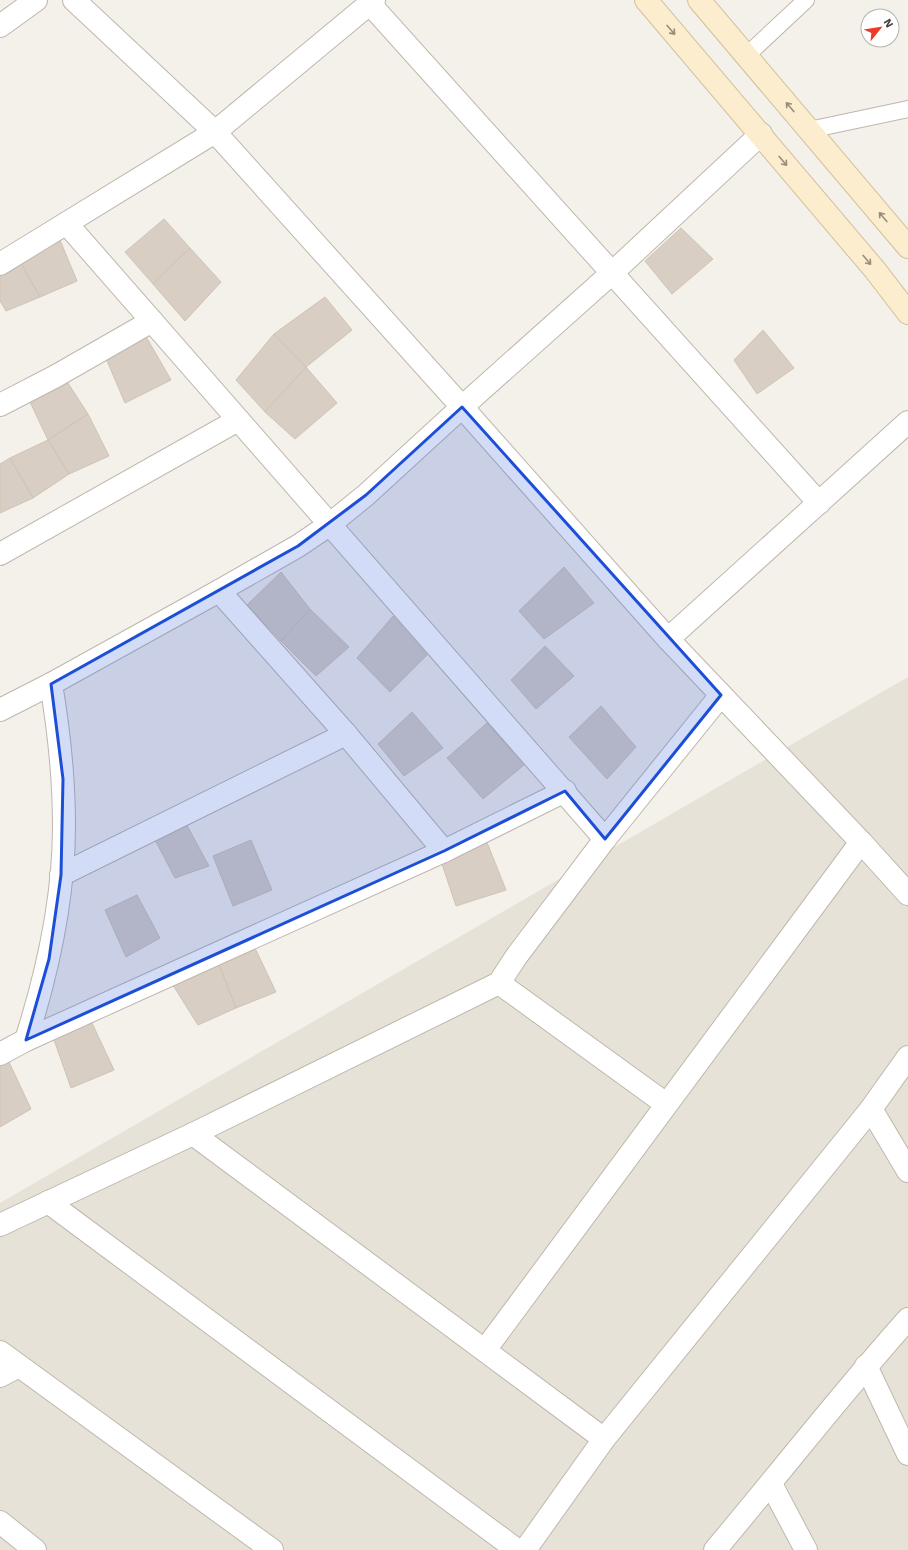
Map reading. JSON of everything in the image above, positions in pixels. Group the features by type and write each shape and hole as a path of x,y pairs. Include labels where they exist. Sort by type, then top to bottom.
{"main road":[{"path":"646,0 875,270 908,313"},
{"path":"698,0 908,247"}],"street":[{"path":"0,26 36,0"},
{"path":"74,0 216,132 462,406 668,639 862,842 908,894"},
{"path":"0,264 216,132 372,2 612,273 819,503"},
{"path":"0,710 51,684 219,591 298,546 329,524 366,495 462,406 612,273 761,134"},
{"path":"67,224 565,791 605,839"},
{"path":"0,406 152,321"},
{"path":"0,554 238,420"},
{"path":"668,639 908,422"},
{"path":"219,591 346,734 444,851"},
{"path":"26,1040 39,1000 49,959 57,917 61,875 64,827 63,779 59,731 51,684"},
{"path":"0,1225 193,1134 499,983 524,946 605,839 721,694"},
{"path":"61,875 346,734"},
{"path":"0,1054 26,1040 444,851 565,791"},
{"path":"485,1350 666,1104 862,842"},
{"path":"499,983 666,1104"},
{"path":"525,1550 604,1439 872,1109 908,1057"},
{"path":"872,1109 908,1171"},
{"path":"193,1134 604,1439"},
{"path":"48,1202 517,1550"},
{"path":"714,1550 866,1366 908,1319"},
{"path":"0,1352 272,1550"},
{"path":"0,1376 19,1366"},
{"path":"866,1366 908,1454"},
{"path":"770,1484 806,1550"},
{"path":"8,1536 35,1550"}],"lane":[{"path":"746,56 806,0"},
{"path":"809,130 908,109"}],"highlighted area":[{"path":"462,407 721,695 605,839 565,791 444,851 26,1040 49,959 61,875 63,779 51,684 298,546 366,495"}],"shaded area":[{"path":"908,677 908,1550 0,1550 0,1203"}],"building":[{"path":"164,219 190,248 153,284 125,252"},
{"path":"681,228 713,259 672,294 645,261"},
{"path":"60,240 77,281 40,297 21,263"},
{"path":"190,248 221,282 185,321 153,284"},
{"path":"21,263 40,297 6,311 0,301 0,276"},
{"path":"325,297 352,330 306,367 274,334"},
{"path":"763,330 794,368 757,394 734,360"},
{"path":"144,333 171,380 125,403 105,356"},
{"path":"274,334 306,367 265,412 236,380"},
{"path":"306,367 337,403 295,439 265,412"},
{"path":"66,380 88,414 48,440 30,402"},
{"path":"88,414 109,456 69,474 48,440"},
{"path":"48,440 69,474 33,498 10,458"},
{"path":"10,458 33,498 0,513 0,464"},
{"path":"564,567 594,603 544,639 519,611"},
{"path":"281,572 310,609 281,641 247,605"},
{"path":"310,609 349,647 316,676 281,641"},
{"path":"393,616 427,655 390,692 357,658"},
{"path":"545,646 574,676 536,709 511,680"},
{"path":"601,706 636,747 607,779 569,737"},
{"path":"412,712 443,748 404,776 378,744"},
{"path":"487,723 524,765 483,799 447,758"},
{"path":"184,820 209,866 175,878 153,836"},
{"path":"251,840 272,890 233,906 213,856"},
{"path":"486,840 506,890 456,906 441,861"},
{"path":"137,895 160,938 126,957 105,910"},
{"path":"253,944 276,992 236,1008 217,960"},
{"path":"217,960 236,1008 198,1025 169,979"},
{"path":"92,1023 114,1070 71,1088 53,1037"},
{"path":"9,1062 31,1109 0,1127 0,1065"}]}
